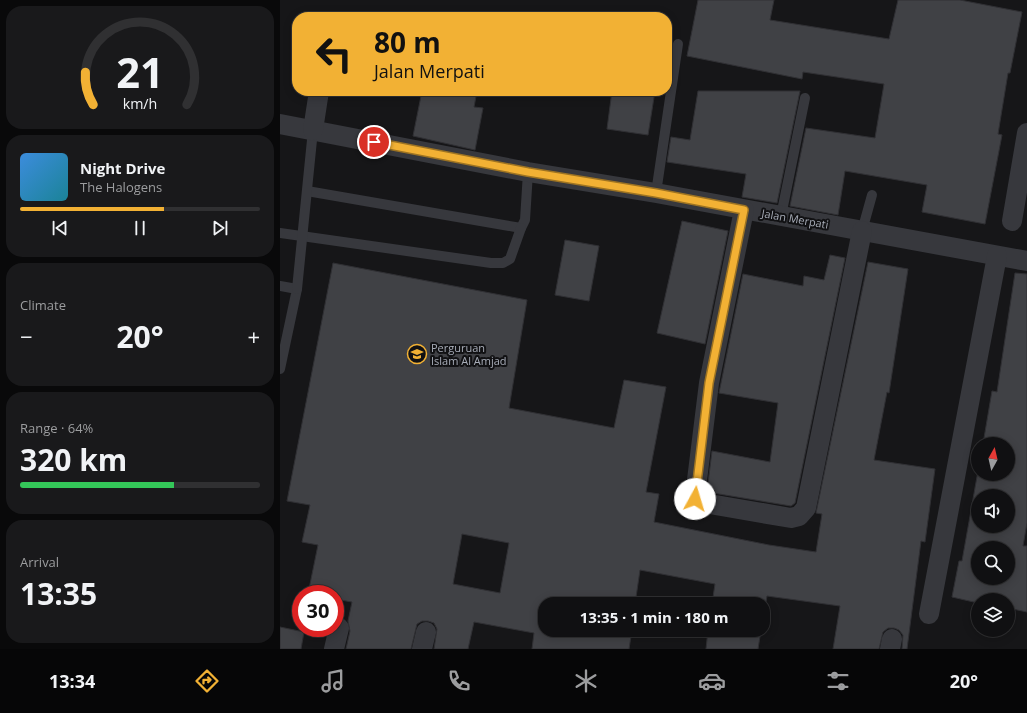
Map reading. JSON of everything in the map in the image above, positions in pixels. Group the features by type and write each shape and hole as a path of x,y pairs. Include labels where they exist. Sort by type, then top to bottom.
{"street":[{"path":"313,130 318,96"},
{"name":"Jalan Merpati","path":"280,124 528,172 656,193 1027,261"},
{"path":"1012,221 1027,133"},
{"path":"744,210 709,383 695,496 698,502 791,518 799,516 806,508 862,231"},
{"path":"929,614 997,256"},
{"path":"334,649 336,637"}],"lane":[{"path":"672,85 678,44"},
{"path":"656,193 670,96"},
{"path":"781,216 805,98"},
{"path":"280,369 297,289 301,236 313,130"},
{"path":"280,233 491,264 503,264 510,259 525,220 528,172"},
{"path":"307,192 521,228"},
{"path":"862,231 872,195"},
{"path":"280,286 297,289"}],"building":[{"path":"698,0 774,0 770,20 889,39 898,0 960,0 1022,12 1010,73 1008,73 998,134 1002,135 985,224 922,212 927,185 845,171 838,215 790,206 806,128 875,138 884,84 803,72 802,79 687,56"},
{"path":"698,91 800,91 777,203 742,197 746,174 667,162 671,137 690,140"},
{"path":"421,96 476,96 474,107 483,108 475,150 413,136"},
{"path":"611,96 654,96 648,135 607,129"},
{"path":"682,221 728,231 705,344 657,333"},
{"path":"565,240 599,246 589,301 555,295"},
{"path":"830,255 845,258 795,503 791,506 707,492 712,451 770,462 778,403 719,393 743,274 803,286 804,276 824,280"},
{"path":"868,262 908,269 889,393 887,392 874,460 935,469 925,542 921,541 907,649 902,649 903,635 899,630 888,628 883,632 879,649 833,649 840,606 767,596 713,597 715,584 640,570 636,597 538,597 538,637 631,637 629,649 532,649 534,633 474,622 468,649 434,649 437,629 434,623 422,621 417,624 411,649 346,649 350,631 348,621 352,602 344,601 344,585 310,585 318,545 302,542 310,505 287,501 333,263 527,300 509,408 614,428 624,380 666,387 646,492 659,494 654,522 769,545 816,552 822,514 816,513","holes":["462,534 509,543 500,593 453,584"]},
{"path":"1015,273 1027,274 1027,523 1023,546 1027,546 1027,612 1015,609 1015,593 971,593 971,601 952,597 959,561 962,561 971,510 971,533 1015,533 1015,489 975,489 976,481 1015,481 1015,437 984,437 992,391 997,392"},
{"path":"280,627 292,630 292,637 303,637 301,649 280,649"},
{"path":"707,637 760,637 758,649 706,649"}],"place":[{"name":"Perguruan Islam Al Amjad","path":"417,354"}],"route":[{"path":"374,142 528,172 656,193 744,210 709,383 695,499"}]}
